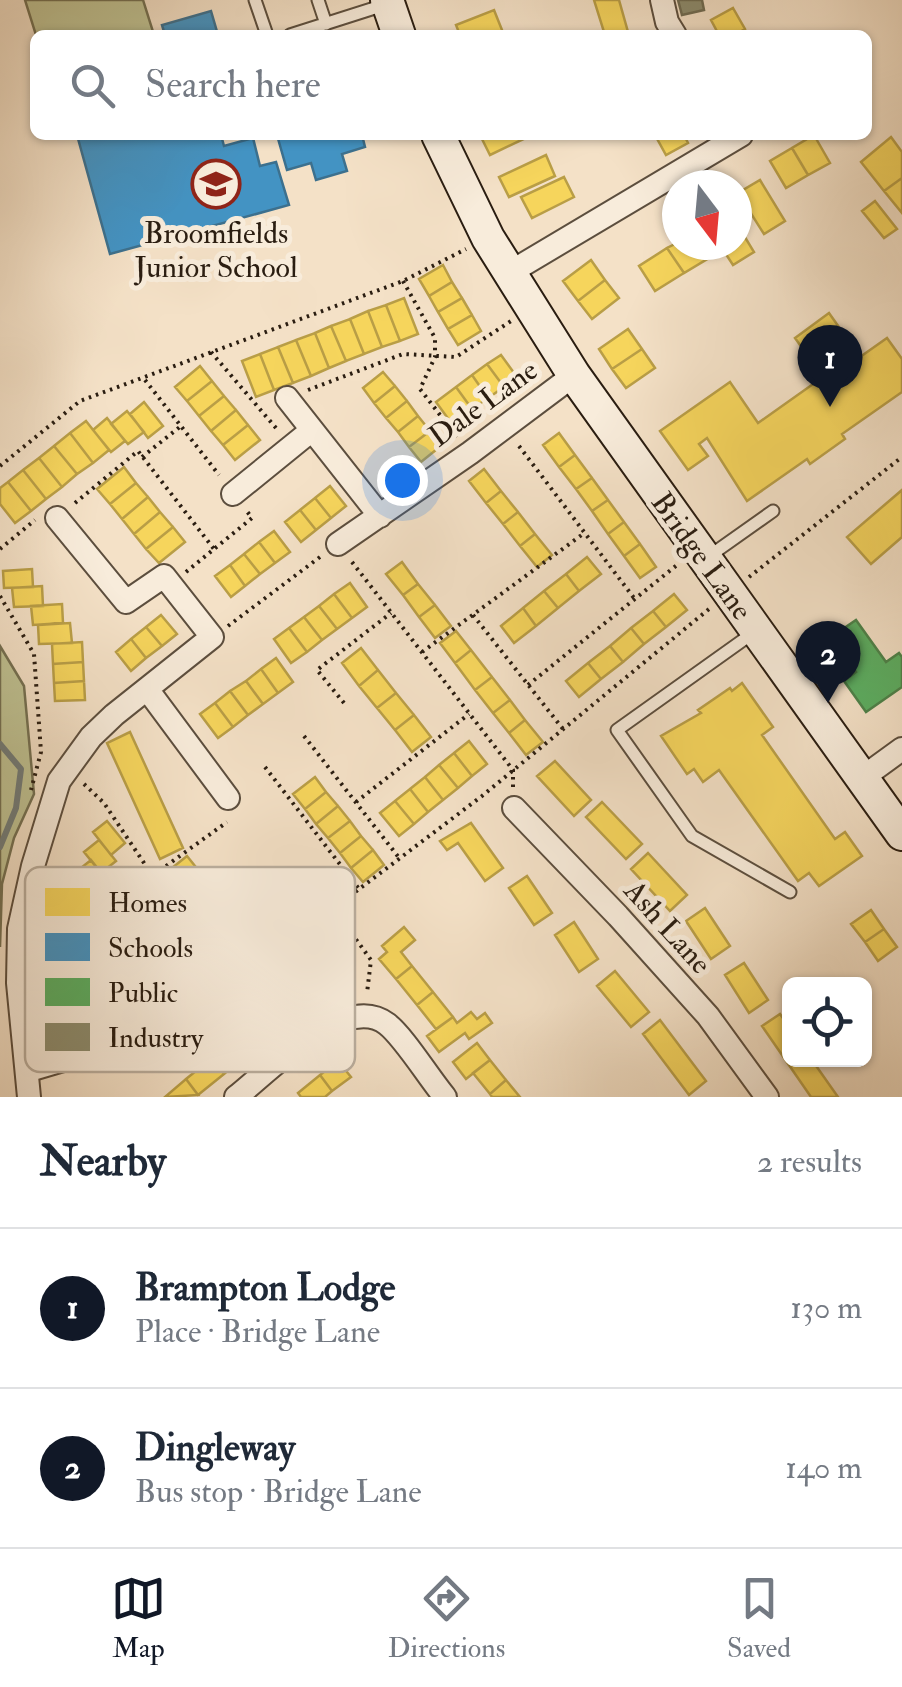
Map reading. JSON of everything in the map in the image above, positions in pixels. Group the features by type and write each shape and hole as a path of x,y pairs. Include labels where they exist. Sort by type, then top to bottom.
{"street":[{"path":"662,0 672,30"},
{"path":"388,2 397,30"},
{"name":"Bridge Lane","path":"440,140 488,238 574,375 902,834"},
{"path":"509,273 730,140"},
{"name":"Dale Lane","path":"338,544 574,375"},
{"path":"287,398 380,516"},
{"path":"233,494 312,430"},
{"path":"34,867 45,825 67,768 91,737 212,637 164,576 126,602 50,516"},
{"path":"147,689 233,805"},
{"path":"862,778 902,749"},
{"name":"Ash Lane","path":"514,808 708,1016 767,1097"},
{"path":"25,905 19,929 18,983 25,1064"},
{"path":"355,1017 365,1014 386,1024 444,1097"},
{"path":"236,1097 268,1072"}],"lane":[{"path":"255,0 264,30"},
{"path":"318,0 326,24"},
{"path":"306,30 388,2"},
{"path":"701,555 772,511"},
{"path":"756,631 617,730 692,836 790,892"},
{"path":"788,674 815,654"},
{"path":"27,1087 60,1072"}],"path":[{"path":"0,466 80,401 403,281 488,238"},
{"path":"403,281 435,338 435,357 420,388 470,453"},
{"path":"258,408 403,354 456,358 510,321"},
{"path":"211,352 292,447"},
{"path":"144,380 252,518 171,585"},
{"path":"142,457 181,426"},
{"path":"505,426 634,598"},
{"path":"80,499 138,451 214,549"},
{"path":"745,580 902,457"},
{"path":"0,550 50,516"},
{"path":"422,652 585,533"},
{"path":"212,637 338,544 513,770"},
{"path":"528,685 634,598 701,555"},
{"path":"0,596 34,654 41,752"},
{"path":"355,893 714,605"},
{"path":"344,704 317,670 391,613"},
{"path":"473,615 563,729"},
{"path":"356,802 469,714"},
{"path":"304,736 400,859"},
{"path":"265,768 341,867"},
{"path":"173,867 233,805"},
{"path":"355,885 359,890"},
{"path":"355,938 371,960 369,971"}],"green space":[{"path":"25,0 143,0 152,30 34,30"},
{"path":"0,646 24,686 34,794 14,838 2,884 0,947"}],"building: Homes":[{"path":"594,0 619,0 627,30 603,30"},
{"path":"733,8 745,29 716,30 711,20"},
{"path":"494,10 502,30 458,30 456,25"},
{"path":"891,137 902,152 902,178 884,191 861,162"},
{"path":"482,140 522,140 490,155"},
{"path":"658,140 686,140 688,143 666,155"},
{"path":"806,140 817,140 830,163 808,175 792,148"},
{"path":"792,148 808,175 786,188 770,161"},
{"path":"546,155 555,176 509,197 499,177"},
{"path":"564,177 574,197 532,218 521,197"},
{"path":"902,178 902,213 884,191"},
{"path":"760,180 785,221 764,234 752,215 752,185"},
{"path":"875,201 897,229 884,238 862,211"},
{"path":"662,251 662,260 675,260 684,273 655,291 639,266"},
{"path":"591,260 605,280 578,301 563,281"},
{"path":"675,260 706,260 684,273"},
{"path":"443,265 452,282 429,296 419,279"},
{"path":"605,280 619,298 592,319 578,301"},
{"path":"452,282 462,298 438,312 429,296"},
{"path":"404,298 418,334 400,341 386,305"},
{"path":"462,298 472,315 448,329 438,312"},
{"path":"386,305 400,341 382,347 368,311"},
{"path":"368,311 382,347 364,354 350,319"},
{"path":"829,313 860,357 887,338 902,359 902,392 842,434 845,439 810,464 807,459 747,501 707,438 699,444 708,456 688,470 660,431 730,382 758,423 823,377 795,338"},
{"path":"472,315 481,331 458,345 448,329"},
{"path":"350,319 364,354 346,361 331,326"},
{"path":"331,326 346,361 329,368 315,333"},
{"path":"628,329 642,349 612,369 599,349"},
{"path":"315,333 329,368 311,376 296,340"},
{"path":"296,340 311,376 293,383 278,347"},
{"path":"278,347 293,383 274,390 260,354"},
{"path":"642,349 655,368 626,388 612,369"},
{"path":"260,354 274,390 256,397 242,361"},
{"path":"501,355 517,377 504,387 487,364"},
{"path":"487,364 504,387 488,398 472,375"},
{"path":"200,366 212,381 187,401 175,387"},
{"path":"383,372 395,386 374,403 363,388"},
{"path":"472,375 488,398 472,409 456,387"},
{"path":"212,381 224,396 199,416 187,401"},
{"path":"395,386 407,401 386,418 374,403"},
{"path":"456,387 472,409 452,424 436,402"},
{"path":"224,396 236,410 211,431 199,416"},
{"path":"407,401 418,416 398,432 386,418"},
{"path":"144,402 163,426 148,438 130,414"},
{"path":"236,410 248,425 223,445 211,431"},
{"path":"127,411 144,432 128,444 111,424"},
{"path":"418,416 430,431 409,447 398,432"},
{"path":"107,418 125,441 111,452 93,430"},
{"path":"86,421 109,450 93,463 70,433"},
{"path":"248,425 260,440 235,460 223,445"},
{"path":"430,431 442,445 421,462 409,447"},
{"path":"70,433 93,463 77,474 54,446"},
{"path":"559,433 575,455 559,467 543,445"},
{"path":"54,446 77,474 62,487 39,458"},
{"path":"575,455 592,478 576,489 559,467"},
{"path":"39,458 62,487 46,499 23,470"},
{"path":"124,467 136,483 110,504 97,489"},
{"path":"484,469 501,491 486,503 469,481"},
{"path":"23,470 46,499 31,511 8,482"},
{"path":"592,478 608,500 592,511 576,489"},
{"path":"8,482 31,511 15,523 0,504 0,488"},
{"path":"136,483 148,497 122,519 110,504"},
{"path":"330,486 346,506 331,518 315,498"},
{"path":"902,490 902,537 871,564 847,537"},
{"path":"501,491 518,512 503,524 486,503"},
{"path":"148,497 160,512 134,534 122,519"},
{"path":"315,498 331,518 316,530 300,510"},
{"path":"608,500 624,522 608,534 592,511"},
{"path":"300,510 316,530 301,542 285,522"},
{"path":"160,512 173,527 146,549 134,534"},
{"path":"518,512 535,534 520,546 503,524"},
{"path":"624,522 640,544 624,556 608,534"},
{"path":"173,527 185,542 159,563 146,549"},
{"path":"274,531 290,552 275,563 259,542"},
{"path":"535,534 552,555 537,567 520,546"},
{"path":"259,542 275,563 260,574 244,554"},
{"path":"640,544 656,567 640,578 624,556"},
{"path":"244,554 260,574 245,586 230,565"},
{"path":"587,557 601,574 579,591 566,574"},
{"path":"402,562 418,584 403,595 386,574"},
{"path":"230,565 245,586 231,597 215,576"},
{"path":"32,569 33,587 4,588 3,571"},
{"path":"566,574 579,591 558,608 544,591"},
{"path":"350,583 367,607 352,618 334,594"},
{"path":"418,584 435,605 419,617 403,595"},
{"path":"42,586 43,606 14,607 12,588"},
{"path":"544,591 558,608 536,626 523,608"},
{"path":"334,594 352,618 337,629 319,606"},
{"path":"674,594 687,610 666,627 653,611"},
{"path":"62,604 63,623 33,625 31,606"},
{"path":"435,605 451,626 435,638 419,617"},
{"path":"319,606 337,629 322,640 304,617"},
{"path":"523,608 536,626 514,643 501,626"},
{"path":"653,611 666,627 644,644 631,628"},
{"path":"161,615 177,634 162,646 146,627"},
{"path":"304,617 322,640 307,652 289,628"},
{"path":"70,623 72,643 39,644 38,625"},
{"path":"146,627 162,646 146,658 131,639"},
{"path":"289,628 307,652 291,663 274,639"},
{"path":"631,628 644,644 623,662 610,646"},
{"path":"456,631 471,650 455,663 440,643"},
{"path":"131,639 146,658 131,671 116,652"},
{"path":"82,642 83,662 53,664 52,644"},
{"path":"610,646 623,662 601,679 588,663"},
{"path":"361,648 378,670 359,686 342,663"},
{"path":"471,650 492,677 475,690 455,663"},
{"path":"276,658 293,682 278,693 261,669"},
{"path":"83,662 84,681 54,683 53,664"},
{"path":"588,663 601,679 579,697 566,681"},
{"path":"261,669 278,693 263,704 246,681"},
{"path":"378,670 396,693 377,708 359,686"},
{"path":"492,677 510,700 493,713 475,690"},
{"path":"84,681 85,700 55,701 54,683"},
{"path":"246,681 263,704 248,715 230,691"},
{"path":"742,683 773,727 762,735 835,839 845,832 862,856 819,886 809,873 798,881 719,770 703,782 694,769 687,774 661,736"},
{"path":"230,691 248,715 233,727 215,703"},
{"path":"396,693 414,715 395,730 377,708"},
{"path":"510,700 525,720 509,733 493,713"},
{"path":"215,703 233,727 218,738 200,714"},
{"path":"414,715 431,737 412,752 395,730"},
{"path":"525,720 543,742 526,755 509,733"},
{"path":"130,732 183,848 160,859 107,743"},
{"path":"469,741 487,764 472,776 454,753"},
{"path":"454,753 472,776 458,788 439,765"},
{"path":"555,761 591,800 574,816 537,776"},
{"path":"439,765 458,788 443,800 425,777"},
{"path":"315,777 326,792 305,809 293,794"},
{"path":"425,777 443,800 428,812 410,789"},
{"path":"410,789 428,812 414,824 395,801"},
{"path":"326,792 338,806 316,824 305,809"},
{"path":"395,801 414,824 399,836 380,813"},
{"path":"602,802 642,844 626,859 586,817"},
{"path":"338,806 350,821 328,838 316,824"},
{"path":"107,821 125,843 111,855 93,832"},
{"path":"350,821 361,836 340,853 328,838"},
{"path":"471,823 503,868 485,881 458,843 447,850 440,841"},
{"path":"361,836 373,850 352,867 340,853"},
{"path":"99,840 116,861 108,867 96,867 84,852"},
{"path":"373,850 384,865 363,882 352,867"},
{"path":"648,853 687,895 670,911 631,869"},
{"path":"187,856 196,867 173,867"},
{"path":"527,876 552,913 534,925 509,888"},
{"path":"705,908 730,946 711,959 686,921"},
{"path":"871,910 884,929 865,942 851,924"},
{"path":"574,922 598,959 579,972 555,935"},
{"path":"404,927 415,940 401,952 412,966 396,979 379,959 387,952 382,946"},
{"path":"884,929 897,947 878,961 865,942"},
{"path":"744,963 768,1000 749,1013 725,975"},
{"path":"412,966 433,992 417,1005 396,979"},
{"path":"615,971 649,1012 631,1027 597,986"},
{"path":"433,992 453,1017 436,1029 417,1005"},
{"path":"471,1012 477,1019 485,1013 492,1023 469,1039 465,1033 439,1052 427,1036 453,1017 457,1023"},
{"path":"780,1014 782,1017 782,1055 762,1026"},
{"path":"660,1020 706,1081 689,1095 643,1034"},
{"path":"477,1043 490,1060 466,1079 453,1062"},
{"path":"490,1060 506,1080 490,1094 473,1073"},
{"path":"790,1067 817,1067 838,1097 811,1097"},
{"path":"195,1072 224,1074 198,1095 186,1079"},
{"path":"347,1072 351,1077 332,1091 320,1075"},
{"path":"320,1075 332,1091 325,1097 301,1097 298,1093"},
{"path":"186,1079 198,1095 165,1097"},
{"path":"506,1080 520,1097 492,1097 490,1094"}],"building: Schools":[{"path":"211,11 217,30 164,30 162,25"},
{"path":"78,140 222,140 224,146 254,140 260,166 276,162 289,205 110,254"},
{"path":"278,140 363,140 365,147 342,154 347,171 316,180 311,163 287,170"}],"building: Public":[{"path":"856,620 886,662 899,653 902,657 902,687 866,712 844,681 856,672 831,637"}],"building: Industry":[{"path":"678,0 702,0 704,10 682,15"}],"waterway":[{"path":"0,744 21,769 16,808 0,847"}],"place":[{"name":"Broomfields Junior School","path":"216,184"},
{"name":"Brampton Lodge","path":"830,407"},
{"name":"Dingleway","path":"828,703"}]}
